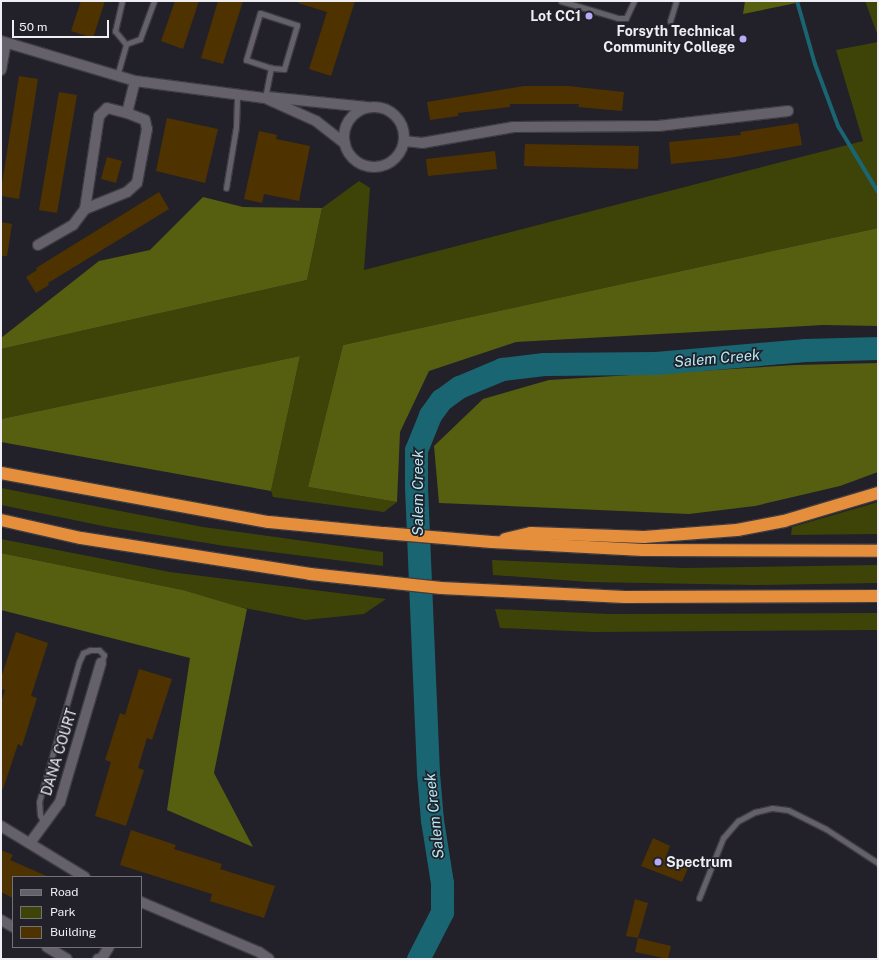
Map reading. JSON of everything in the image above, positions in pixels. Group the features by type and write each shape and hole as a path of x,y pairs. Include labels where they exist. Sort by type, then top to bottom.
{"highway":[{"path":"1,473 269,522 384,533 492,542 690,552 878,551"},
{"path":"492,542 532,533 644,537 737,530 805,516 878,493"},
{"path":"1,520 81,538 310,574 494,592 700,598 878,596"}],"street":[{"path":"1,70 3,42 135,81 264,98 316,121 345,144 356,162 376,167 395,159 404,141 401,122 394,114 376,106 366,107 274,96 264,98"},
{"path":"128,113 135,81"},
{"path":"345,144 346,126 354,114 366,107"},
{"path":"38,245 73,225 85,209 99,116 107,108 128,113 145,120 147,128 137,182 127,192 85,209"},
{"path":"404,141 422,143 514,127 658,126 788,111"},
{"name":"DANA COURT","path":"30,843 60,802 101,663"},
{"path":"1,826 83,876"},
{"path":"142,902 259,952 269,959"},
{"path":"1,920 12,926"},
{"path":"49,948 67,959"},
{"path":"98,959 102,958 108,948"}],"lane":[{"path":"122,1 115,31 126,44"},
{"path":"126,44 140,39 154,1"},
{"path":"560,1 618,18 626,18 634,1"},
{"path":"670,21 676,1"},
{"path":"260,13 297,25 284,69 271,68 246,60 260,13"},
{"path":"117,76 126,44"},
{"path":"264,98 271,68"},
{"path":"226,188 236,127 237,94"},
{"path":"44,823 40,815 39,802 79,662 84,653 90,650 99,650 104,654 101,663"},
{"path":"699,898 723,838 738,822 755,812 772,808 788,810 820,826 878,863"}],"green space":[{"path":"745,1 806,1 743,14"},
{"path":"865,1 878,1 878,36"},
{"path":"878,42 878,228 343,345 308,487 397,502 384,512 273,497 271,491 300,356 1,419 1,349 307,280 322,208 359,181 370,188 364,270 863,141 836,50"},
{"path":"203,197 243,207 322,208 307,280 1,349 1,338 99,261 150,250"},
{"path":"878,228 878,326 823,325 516,342 429,371 400,432 397,502 308,487 343,345"},
{"path":"300,356 271,491 1,442 1,419"},
{"path":"878,363 878,472 840,486 755,506 689,514 439,503 434,446 483,399 549,380 795,365"},
{"path":"1,488 203,527 383,552 383,566 225,546 108,527 1,505"},
{"path":"878,502 878,534 791,535 792,527"},
{"path":"1,539 170,572 386,599 364,614 305,620 240,607 183,590 1,553"},
{"path":"1,553 183,590 247,609 214,773 253,847 167,810 190,658 1,610"},
{"path":"492,560 684,568 878,565 878,583 755,585 589,582 493,575"},
{"path":"495,609 609,614 878,613 878,630 593,632 500,628"}],"building":[{"path":"81,1 105,1 93,38 71,31"},
{"path":"175,1 199,1 183,49 161,41"},
{"path":"218,1 243,1 223,64 201,58"},
{"path":"299,1 355,1 331,76 309,69 327,12 298,3"},
{"path":"19,76 38,79 19,199 1,196 1,190"},
{"path":"524,86 568,86 624,92 622,111 578,107 579,104 510,104 510,107 458,113 458,116 430,120 427,102"},
{"path":"59,92 77,95 57,213 39,210"},
{"path":"167,118 218,129 205,183 156,171"},
{"path":"798,123 802,145 729,158 671,164 669,142 741,135 740,132"},
{"path":"259,131 277,135 276,139 310,146 299,201 264,194 262,203 244,199"},
{"path":"525,144 639,146 638,169 524,166"},
{"path":"495,151 497,169 428,176 426,159"},
{"path":"107,157 122,161 116,183 101,179"},
{"path":"159,192 169,209 48,283 49,285 36,293 26,277 37,270 36,268"},
{"path":"1,222 12,224 7,256 1,256"},
{"path":"16,632 48,643 31,696 37,698 22,746 18,744 3,789 1,789 1,702 5,690 1,689 1,678"},
{"path":"139,669 172,679 152,740 147,738 138,768 144,770 126,826 95,816 111,762 105,760 120,713 125,715"},
{"path":"131,830 176,845 174,849 222,864 220,869 275,886 264,918 210,901 212,894 120,865"},
{"name":"Spectrum","path":"653,838 670,846 665,859 688,868 682,882 641,866"},
{"path":"1,850 13,855 10,860 47,876 12,876 12,898 1,892"},
{"path":"635,899 648,903 638,938 626,936"},
{"path":"638,938 671,946 668,959 635,952"}],"waterway":[{"path":"797,1 815,64 838,126 878,192"},
{"name":"Salem Creek","path":"418,959 442,912 442,883 432,820 428,773 416,486 416,450 430,415 441,400 459,387 502,369 544,364 656,363 805,350 878,348"}],"place":[{"name":"Lot CC1","path":"589,16"},
{"name":"Forsyth Technical Community College","path":"743,39"},
{"name":"Spectrum","path":"658,862"}]}
